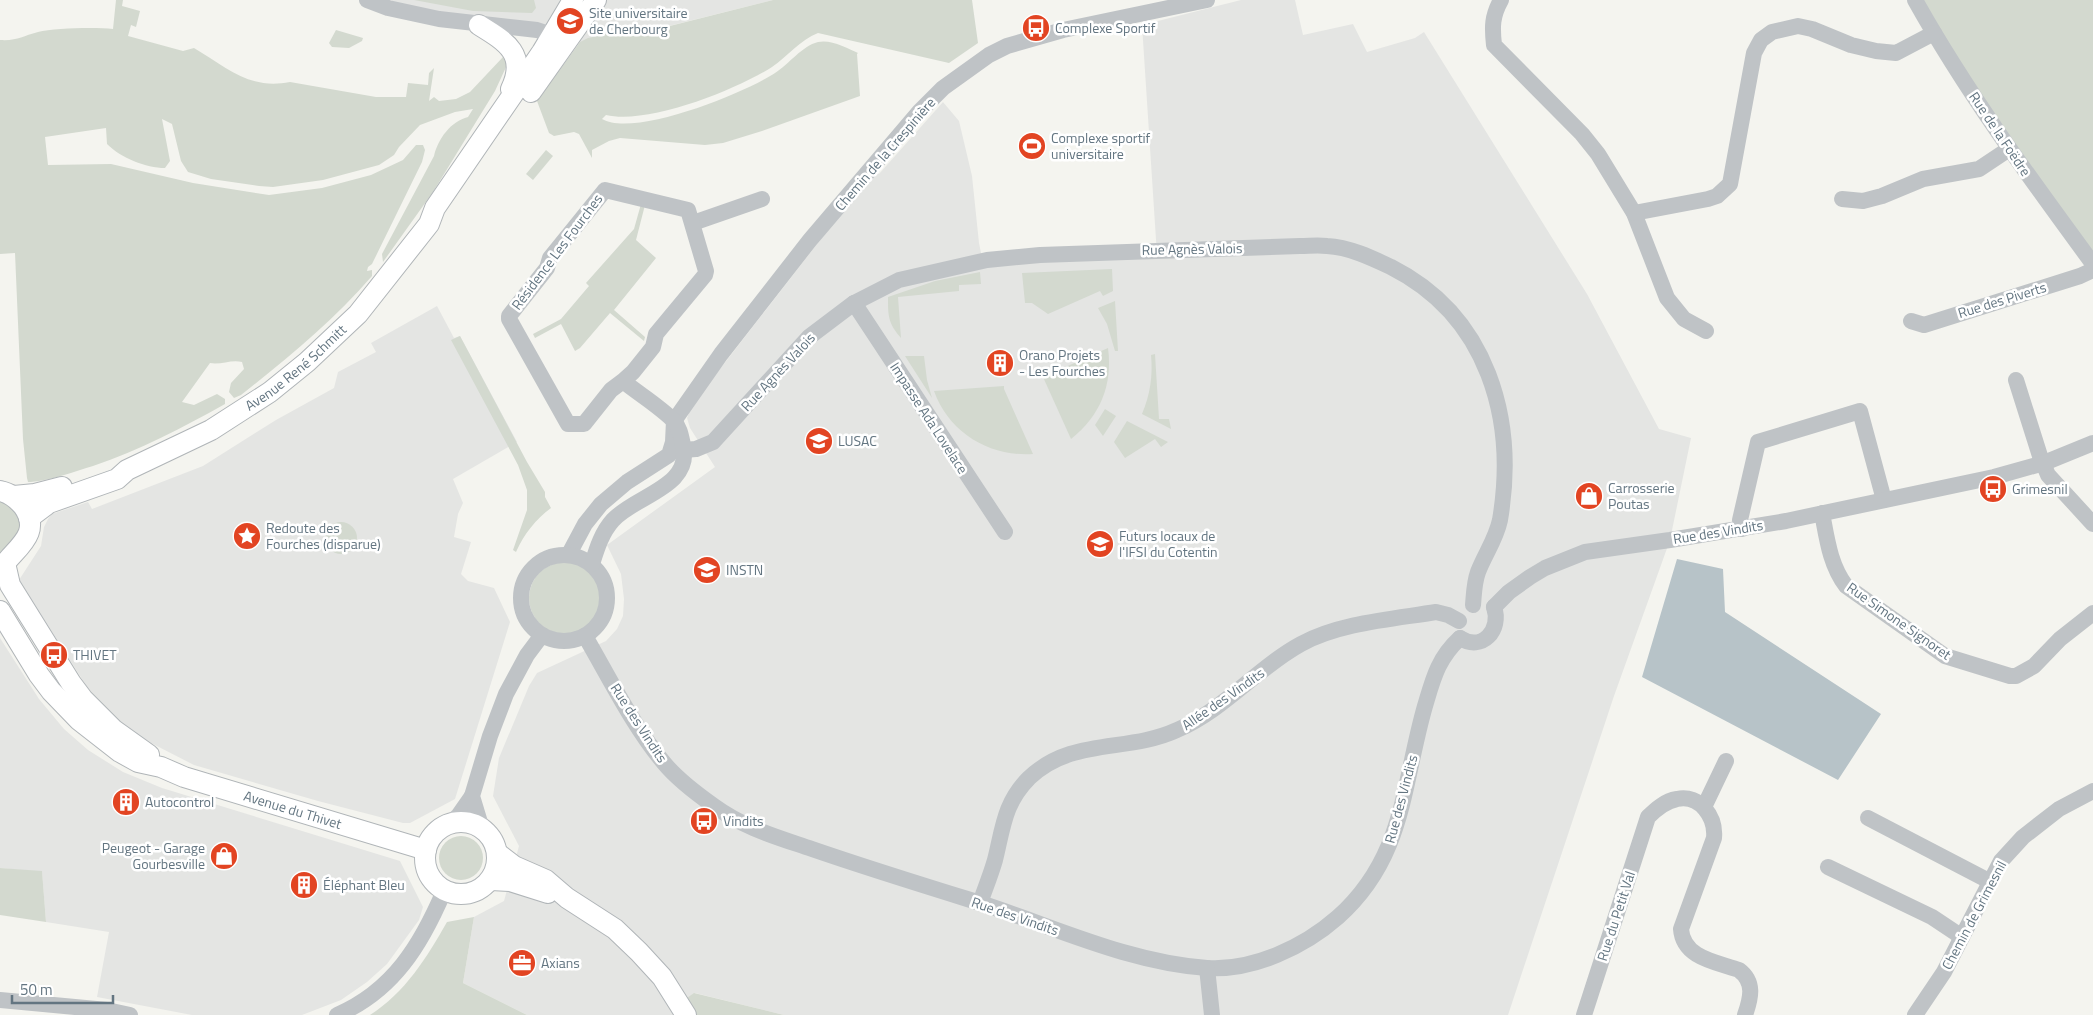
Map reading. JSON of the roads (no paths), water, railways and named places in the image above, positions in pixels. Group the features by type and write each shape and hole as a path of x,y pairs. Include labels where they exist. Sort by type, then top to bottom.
{"main road":[{"name":"Avenue René Schmitt","path":"29,518 49,503 117,479 127,470 211,430 252,405 290,376 358,314 429,224 452,201 559,39 573,0"},
{"name":"Avenue René Schmitt","path":"429,224 436,208 496,119 559,39 596,0"},
{"path":"479,25 510,46 516,59 517,68 514,81 496,119"},
{"name":"Avenue René Schmitt","path":"7,494 45,492 114,471 127,470"},
{"path":"2,567 25,542 29,529 29,518 22,506 7,494"},
{"name":"Avenue du Thivet","path":"2,567 10,585 83,700 114,730 148,753 161,767"},
{"name":"Avenue du Thivet","path":"0,611 39,675 66,708 120,752 138,762 161,767 184,777 426,850"},
{"path":"467,823 482,828 492,839 497,853 496,867 490,880 480,890 468,894 456,894 444,890 434,883 428,874 425,862 426,850 434,834 450,824 467,823"},
{"path":"497,853 514,866 546,880 567,898 615,930 640,952 662,977 686,1015"},
{"path":"490,880 510,881 567,898"}],"street":[{"path":"367,0 388,8 439,19 479,25 532,29 559,39"},
{"name":"Chemin de la Crespinière","path":"674,421 779,278 919,112 943,88 989,55 1007,46 1063,30 1207,0"},
{"path":"1500,0 1493,19 1494,45 1582,134 1598,154 1634,213 1667,298 1684,319 1706,332"},
{"name":"Rue de la Foëdre","path":"1915,0 1934,33 2009,149 2093,264"},
{"path":"1634,213 1717,196 1730,184 1754,53 1761,40 1772,32 1798,26 1812,29 1851,45 1876,51 1896,53 1934,33"},
{"path":"1842,199 1863,201 1882,196 1923,180 1979,169 2009,149"},
{"name":"Résidence Les Fourches","path":"604,190 688,210 706,271 705,275 656,334 653,347 633,372 623,381 611,390 584,424 568,424 509,316 547,268 550,258 604,190"},
{"path":"693,223 762,199"},
{"name":"Rue Agnès Valois","path":"678,451 705,447 714,442 809,337 854,303 894,282 933,271 987,260 1056,253 1328,246 1381,262 1433,294 1460,324 1485,363 1498,402 1504,442 1500,519 1494,538 1477,573 1473,605"},
{"name":"Rue des Piverts","path":"1911,321 1924,325 2080,276 2093,270"},
{"name":"Impasse Ada Lovelace","path":"854,303 1005,532"},
{"path":"2016,380 2040,456 2048,475 2093,524"},
{"path":"592,564 600,539 614,519 635,502 664,487 674,478 684,463 678,451 680,430 674,421 623,381"},
{"path":"1742,529 1740,520 1758,442 1860,411 1884,500"},
{"name":"Rue des Vindits","path":"1494,607 1509,592 1530,577 1550,566 1585,552 1742,529 1822,514 1994,477 2044,463 2093,443"},
{"path":"569,554 585,524 601,504 627,482 678,451"},
{"name":"Rue Simone Signoret","path":"1822,514 1832,562 1838,576 1846,586 1944,656 1960,662 1979,665 2010,676 2022,674 2034,666 2060,638 2093,613"},
{"path":"569,554 592,564 601,574 606,587 608,601 605,614 600,623 585,636 571,641 556,641 542,635 532,627 523,611 521,592 524,580 530,571 547,558 569,554"},
{"path":"1487,601 1494,607 1497,623 1489,636 1476,642 1466,642 1460,638 1457,630 1459,621 1473,605 1487,601"},
{"name":"Allée des Vindits","path":"980,903 995,861 999,833 1012,800 1028,780 1052,761 1082,750 1141,742 1178,730 1212,710 1300,644 1330,632 1436,612 1448,615 1459,621"},
{"path":"450,824 472,796 500,706 527,655 542,635"},
{"name":"Rue des Vindits","path":"585,636 643,734 664,764 685,784 715,807 746,827 1143,958 1207,968 1252,963 1302,942 1353,903 1373,877 1390,847 1404,801 1419,727 1434,675 1447,650 1460,638"},
{"path":"1726,761 1704,807 1713,821 1714,838 1681,929 1685,945 1694,954 1739,970 1745,974 1751,989 1751,997 1745,1015"},
{"name":"Chemin de Grimesnil","path":"1915,1015 1944,972 1989,881 2001,861 2023,837 2059,809 2093,791"},
{"path":"472,796 482,828"},
{"name":"Rue du Petit Val","path":"1584,1015 1648,818 1656,809 1676,799 1691,799 1704,807"},
{"path":"1868,818 1989,881"},
{"path":"1828,867 1932,917 1962,937"},
{"path":"337,1015 357,1006 399,970 412,954 426,930 444,890"},
{"path":"1207,968 1212,1015"},
{"path":"0,1000 107,1010 130,1015"}],"place":[{"name":"Site universitaire de Cherbourg","path":"570,21"},
{"name":"Complexe Sportif","path":"1036,28"},
{"name":"Complexe sportif universitaire","path":"1032,146"},
{"name":"Orano Projets - Les Fourches","path":"1000,363"},
{"name":"LUSAC","path":"819,441"},
{"name":"Grimesnil","path":"1993,489"},
{"name":"Carrosserie Poutas","path":"1589,496"},
{"name":"Redoute des Fourches (disparue)","path":"247,536"},
{"name":"Futurs locaux de l'IFSI du Cotentin","path":"1100,544"},
{"name":"INSTN","path":"707,570"},
{"name":"THIVET","path":"54,655"},
{"name":"Autocontrol","path":"126,802"},
{"name":"Vindits","path":"704,821"},
{"name":"Peugeot - Garage Gourbesville","path":"224,856"},
{"name":"Éléphant Bleu","path":"304,885"},
{"name":"Axians","path":"522,963"}]}
